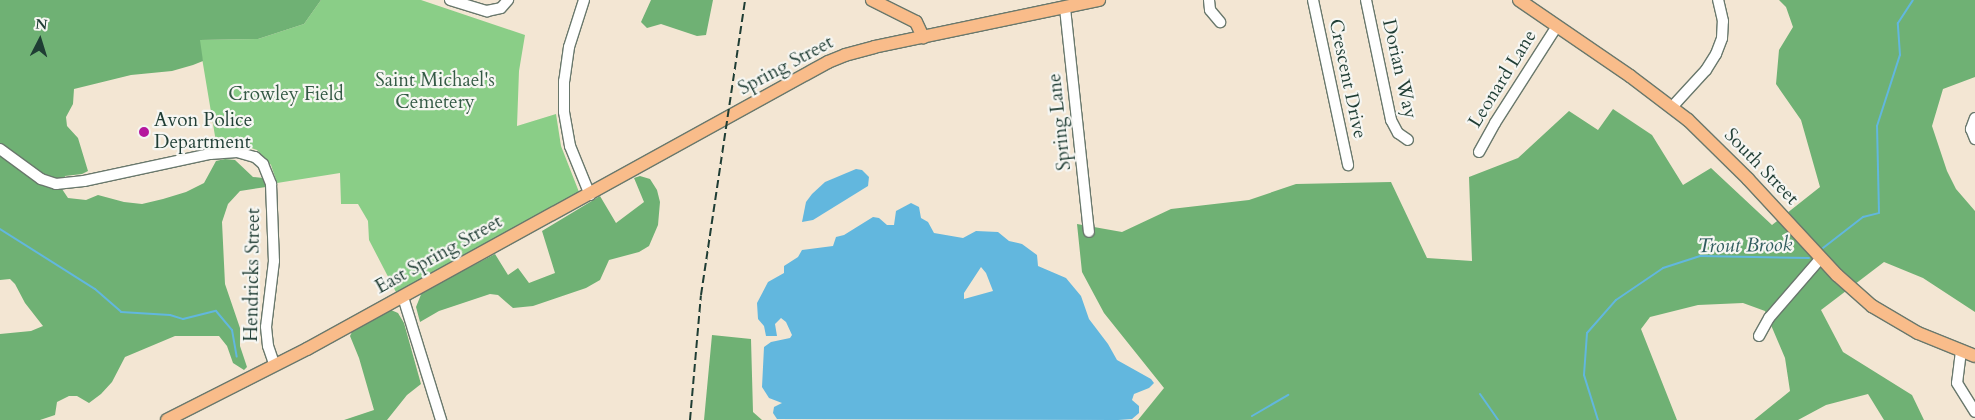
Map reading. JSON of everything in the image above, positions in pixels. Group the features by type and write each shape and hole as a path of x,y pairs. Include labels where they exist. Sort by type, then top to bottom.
{"main road":[{"path":"872,0 916,22 924,37"},
{"name":"Spring Street","path":"727,118 792,80 845,55 1099,0"},
{"name":"South Street","path":"1519,0 1672,107 1718,148 1850,287 1878,310 1918,333 1975,356"},
{"name":"East Spring Street","path":"167,420 275,366 403,297 727,118"}],"street":[{"path":"450,0 487,10 501,8 508,0"},
{"path":"584,0 569,47 564,81 564,112 570,146 590,195"},
{"path":"1209,0 1210,10 1220,22"},
{"name":"Crescent Drive","path":"1313,0 1348,165"},
{"name":"Dorian Way","path":"1366,0 1391,120 1398,134 1408,140"},
{"path":"1672,107 1706,70 1716,54 1722,38 1723,21 1718,0"},
{"name":"Spring Lane","path":"1065,8 1089,232"},
{"name":"Leonard Lane","path":"1479,152 1495,123 1558,26"},
{"path":"1975,118 1970,129 1975,139"},
{"name":"Hendricks Street","path":"0,149 41,179 52,184 70,184 203,155 231,152 255,156 264,164 271,184 274,261 266,327 268,346 275,366"},
{"path":"1758,336 1769,318 1821,258"},
{"path":"403,297 441,420"},
{"path":"1961,351 1958,383 1975,412"}],"green space":[{"path":"0,0 321,0 304,24 258,39 200,40 203,61 193,65 172,71 131,75 74,89 73,104 66,117 67,126 78,138 88,171 82,174 65,176 62,189 68,198 86,200 98,195 124,202 142,204 163,199 186,192 204,183 216,161 225,159 235,160 253,177 263,178 266,187 240,191 228,204 222,222 225,284 240,328 240,346 247,367 244,370 233,363 227,346 219,336 175,336 125,357 112,382 89,403 77,396 69,396 57,402 55,415 40,420 0,420 0,334 31,331 43,326 25,303 15,284 10,279 0,280"},
{"name":"Saint Michael's Cemetery","path":"321,0 421,0 525,35 519,71 517,126 556,114 561,146 579,192 397,294 369,240 368,221 358,204 341,204 340,173 277,183 271,165 257,150 249,147 217,148 199,40 258,39 304,24"},
{"path":"651,0 713,0 706,35 697,36 661,24 647,28 641,22"},
{"path":"1779,0 1975,0 1975,77 1943,89 1932,126 1947,171 1956,189 1975,211 1975,312 1923,278 1884,262 1821,310 1843,352 1912,395 1924,420 1884,420 1868,394 1826,405 1798,420 1754,420 1790,391 1785,358 1765,311 1743,303 1698,305 1650,317 1641,329 1677,420 1138,420 1164,388 1104,313 1082,272 1077,224 1122,232 1171,209 1249,200 1296,184 1391,182 1427,258 1472,261 1469,177 1518,158 1569,111 1598,130 1613,109 1652,135 1683,185 1711,168 1772,225 1820,187 1801,120 1776,84 1779,50 1793,27 1786,7"},
{"path":"640,176 650,179 657,190 660,202 658,225 649,246 639,252 609,260 600,280 586,288 533,306 513,308 498,295 490,294 439,311 420,322 416,307 422,292 495,254 508,275 518,268 529,283 555,273 542,231 600,196 616,223 644,202 634,178"},
{"path":"391,310 398,313 404,323 421,384 407,395 387,420 344,420 374,410 359,358 350,336 352,332"},
{"path":"712,335 751,339 753,412 762,420 704,420"}],"water":[{"path":"856,169 862,170 869,177 868,186 813,220 802,222 806,202 812,194 825,182"},
{"path":"911,203 919,207 921,218 928,222 934,233 963,238 976,231 998,232 1009,241 1022,244 1037,255 1038,266 1066,278 1081,296 1089,319 1108,344 1117,360 1151,379 1154,383 1149,388 1134,394 1132,400 1139,406 1139,413 1132,419 1118,420 777,419 773,413 774,407 782,403 769,398 762,387 764,347 771,342 790,338 792,335 786,322 781,318 775,324 777,336 766,336 764,326 758,319 757,303 768,282 784,273 784,266 798,257 802,250 833,246 836,237 844,235 873,217 879,218 887,225 894,225 896,211","holes":["981,267 986,273 993,291 964,299 964,293"]}],"waterway":[{"name":"Trout Brook","path":"1823,248 1863,217 1879,213 1877,126 1900,55 1898,23 1913,0"},
{"path":"0,229 95,289 121,312 170,315 183,319 216,311 232,330 237,357"},
{"name":"Trout Brook","path":"1598,420 1584,375 1587,333 1616,300 1663,268 1700,256 1809,258"},
{"name":"Trout Brook","path":"1480,394 1498,420"},
{"path":"1252,416 1288,395"}],"railway":[{"path":"690,420 701,295 745,0"}],"place":[{"name":"Avon Police Department","path":"144,132"}],"park label":[{"name":"Crowley Field","path":"286,95"}]}
